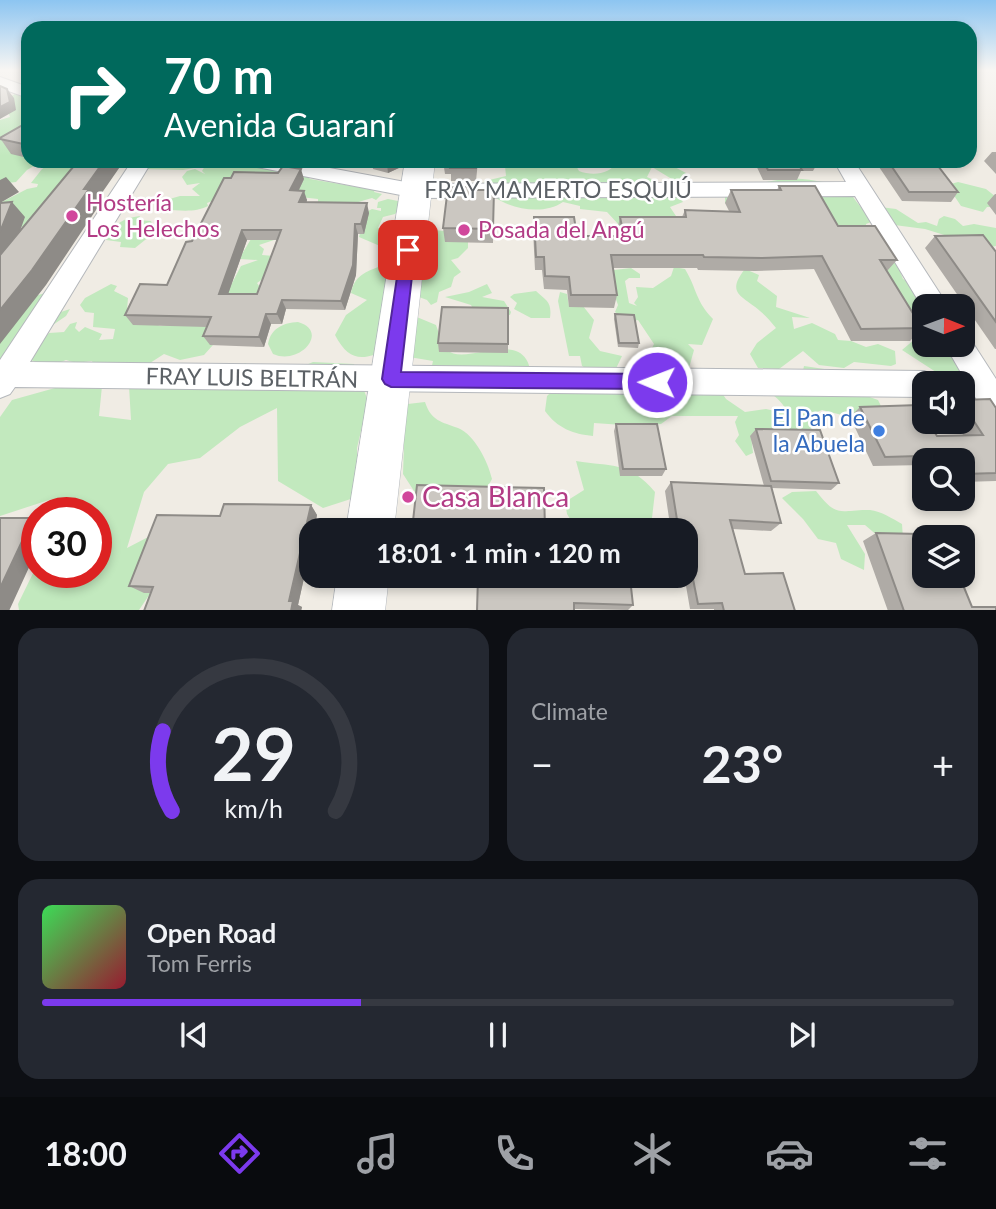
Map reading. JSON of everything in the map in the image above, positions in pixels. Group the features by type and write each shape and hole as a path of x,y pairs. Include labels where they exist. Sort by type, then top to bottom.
{"main road":[{"path":"372,518 418,176"},
{"path":"358,610 361,588"}],"street":[{"path":"2,378 137,168"},
{"name":"FRAY MAMERTO ESQUIÚ","path":"332,168 418,176 861,189"},
{"path":"848,168 927,294"},
{"path":"965,357 985,390"},
{"name":"FRAY LUIS BELTRÁN","path":"2,378 912,384"}],"green space":[{"path":"21,98 21,168 30,168 16,182 7,183 0,189 0,120 10,117 4,100"},
{"path":"97,168 29,225 18,228 0,203 27,189 37,187 38,184 31,183 42,169"},
{"path":"144,168 194,168 183,170"},
{"path":"204,168 275,168 276,171 274,178 207,203 208,206 198,210 165,210 159,202 180,196 200,196 192,189 200,183 187,185 182,177 187,171 195,169 205,174 202,171"},
{"path":"505,168 577,168 579,171 595,174 612,168 652,168 647,177 673,189 683,202 670,207 680,222 619,225 607,212 580,209 580,206 563,202 543,209 520,208 498,199 482,185 485,181 506,176"},
{"path":"654,168 677,168 686,173 680,180 675,181"},
{"path":"306,175 310,179 375,190 374,192 382,194 376,200 372,198 355,203 318,205 318,199 300,197 291,176"},
{"path":"789,178 824,182 848,192 868,213 871,222 866,224 867,239 725,203 725,194 768,188 766,182"},
{"path":"958,182 986,189 996,197 996,207 987,207 983,212 961,206 947,185"},
{"path":"388,199 403,202 403,206 395,214 383,217 378,228 392,227 393,233 399,233 394,259 387,256 387,249 359,237 366,212 372,209 381,211 381,208 377,208 378,202"},
{"path":"880,207 896,209 918,223 926,222 937,226 939,219 944,216 955,219 963,226 974,224 996,228 996,246 986,248 925,229 879,223"},
{"path":"140,216 138,220 151,221 155,232 135,248 120,247 121,242 106,240 105,237 120,222"},
{"path":"434,230 454,232 468,241 468,248 458,258 451,260 461,272 454,277 451,287 439,292 437,302 431,305 419,297 425,251 430,247 425,236"},
{"path":"251,239 277,239 259,245 264,249 262,255 274,256 267,276 257,283 262,290 204,355 180,360 164,354 150,363 95,369 92,361 76,363 66,360 48,367 26,358 49,333 64,332 70,324 77,322 75,328 79,332 85,327 102,334 99,340 113,339 115,329 93,327 94,313 85,312 80,305 85,298 111,284 117,286 114,291 128,298 127,310 160,326 170,325 220,280 231,285 241,266 258,260 239,259"},
{"path":"885,260 897,263 903,279 932,294 912,294 912,336 862,280"},
{"path":"386,264 395,264 412,315 436,325 447,350 454,354 499,350 519,352 526,359 532,375 500,391 481,393 444,385 431,370 433,361 403,356 388,349 364,357 351,354 335,335 346,315 367,300 351,293 353,286 359,277"},
{"path":"674,267 685,269 700,301 713,319 702,345 688,344 694,350 689,368 675,369 648,356 654,344 638,320 629,322 615,312 618,305 606,271 631,268 640,274 640,278 629,278 625,281 629,303 637,306 634,303 638,297 636,287 653,288 671,276"},
{"path":"745,269 759,275 757,281 777,296 776,307 810,318 792,317 794,329 812,323 835,334 838,340 851,341 866,347 878,344 895,351 896,364 891,366 854,362 844,368 819,365 803,351 779,369 758,368 750,354 757,343 776,328 736,289 739,277"},
{"path":"487,284 492,293 482,297 504,301 511,312 510,315 475,312 471,305 445,297 469,292"},
{"path":"536,291 549,305 550,318 531,318 514,309 517,303 510,297"},
{"path":"560,292 567,294 569,306 583,306 594,320 589,338 600,351 622,356 610,381 582,366 580,356 569,356 558,301"},
{"path":"45,293 66,304 61,312 70,309 66,316 0,361 0,331 35,296"},
{"path":"298,322 307,326 311,332 308,346 293,355 273,354 268,344 275,330"},
{"path":"912,342 912,356 902,350"},
{"path":"913,357 956,357 961,371 934,371"},
{"path":"313,362 354,364 368,401 357,448 357,497 323,508 278,481 277,408 240,427 200,458 168,464 144,492 127,548 154,534 179,551 139,610 19,610 18,604 26,588 112,588 112,497 21,497 21,509 0,516 0,417 12,400 55,388 102,386 99,416 131,420 129,386 225,378 245,363 275,378"},
{"path":"804,366 831,370 864,395 878,400 883,410 850,417 822,410 807,416 814,426 804,434 790,429 784,434 751,436 753,453 746,456 735,441 739,435 735,422 738,416 672,416 661,424 637,426 594,423 593,436 566,429 545,411 547,396 554,389 720,390 726,399 745,412 766,409 784,413 781,419 789,415 785,407 767,391 802,375"},
{"path":"425,402 434,417 464,432 480,450 492,479 483,495 425,498 414,491 403,474 404,446 395,431 399,405"},
{"path":"576,461 628,470 655,492 652,518 570,518 565,502 584,490"},
{"path":"816,491 830,506 840,511 870,510 902,524 903,539 879,537 865,525 847,525 865,554 864,570 841,559 836,543 818,539 782,498 792,492"}],"building":[{"path":"0,98 9,98 10,102 0,107"},
{"path":"21,126 21,144 0,138"},
{"path":"72,168 99,168 84,189 89,189 0,310 0,255"},
{"path":"282,168 301,169 290,190 304,191 299,202 367,203 361,224 355,224 353,265 341,301 282,300 277,314 266,314 259,337 203,336 211,317 125,315 140,284 167,285 186,242 192,241 224,178 231,178 234,172 278,173","holes":["242,230 281,230 257,294 219,294"]},
{"path":"767,168 802,170 768,170"},
{"path":"893,168 940,168 958,192 909,192"},
{"path":"779,186 815,186 838,226 875,226 897,260 880,260 912,312 912,328 861,329 822,256 762,258 611,255 617,295 571,295 569,277 545,276 544,257 536,257 534,217 574,217 577,236 624,236 620,217 686,217 685,210 740,212 731,190 781,190"},
{"path":"448,187 494,190 493,229 443,228"},
{"path":"12,202 0,232 0,203"},
{"path":"983,235 996,252 996,322 935,236"},
{"path":"442,307 508,308 508,344 438,343"},
{"path":"615,314 634,315 639,343 619,343"},
{"path":"990,399 996,408 996,473 975,474 975,448 912,448 912,456 885,457 860,407 912,405 912,434 983,435 975,423 975,400"},
{"path":"616,424 657,424 666,469 623,469"},
{"path":"756,429 820,430 839,483 771,481"},
{"path":"671,482 771,486 781,523 730,520 745,574 783,573 795,610 724,610 722,603 698,604 695,588 698,588 698,518 677,518"},
{"path":"417,485 544,488 545,518 413,518"},
{"path":"224,504 311,505 308,518 299,518 299,557 289,601 293,601 291,610 144,610 153,587 129,586 157,515 220,516"},
{"path":"0,518 21,518 21,543 0,588"},
{"path":"876,533 912,534 912,588 964,588 972,607 996,607 996,610 904,610"},
{"path":"478,588 631,588 633,605 574,603 574,610 477,610"}],"place":[{"name":"Hostería Los Helechos","path":"72,216"},
{"name":"Posada del Angú","path":"464,230"},
{"name":"El Pan de la Abuela","path":"879,431"},
{"name":"Casa Blanca","path":"408,497"}],"route":[{"path":"408,250 391,379 657,382"}]}
